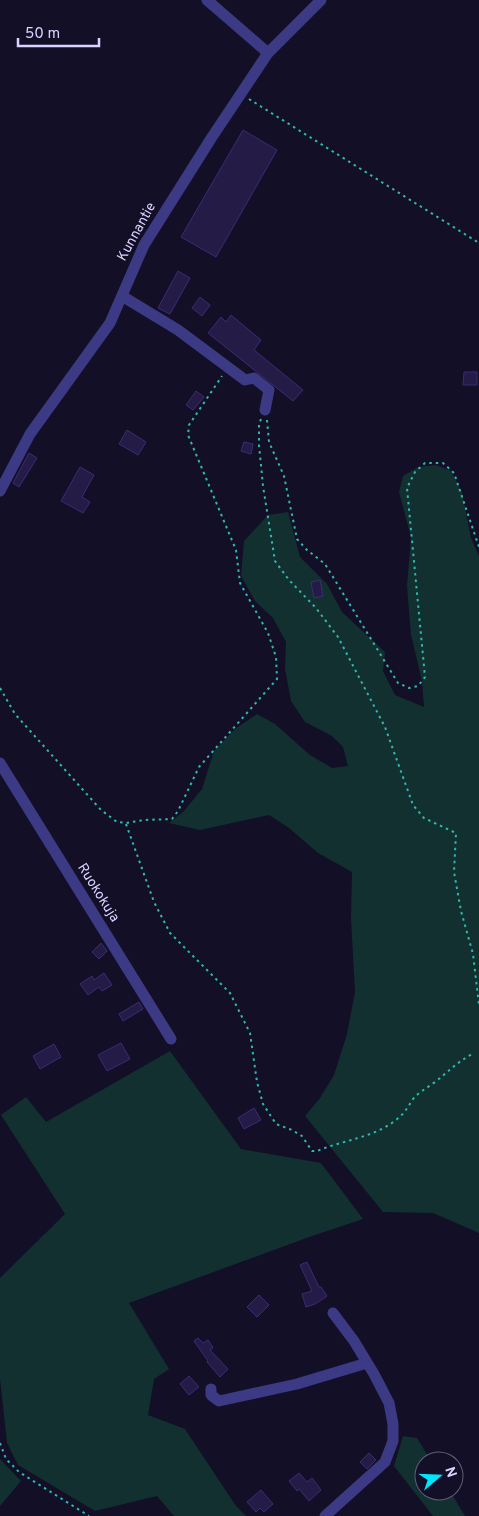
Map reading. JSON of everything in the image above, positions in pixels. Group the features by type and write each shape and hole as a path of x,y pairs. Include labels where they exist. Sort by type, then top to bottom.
{"street":[{"path":"207,0 268,53"},
{"name":"Kunnantie","path":"0,491 30,434 110,323 144,246 241,94 268,53 321,0"},
{"path":"122,296 178,330 245,380 254,378 269,390 265,410"},
{"name":"Ruokokuja","path":"0,763 171,1039"},
{"path":"325,1516 385,1462 393,1441 393,1424 389,1404 367,1363 333,1313"},
{"path":"211,1390 211,1395 219,1401 297,1384 367,1363"}],"path":[{"path":"241,94 479,243"},
{"path":"0,688 15,714 101,810 117,822 126,823 172,819 178,811 199,767 276,679 276,657 268,633 240,583 236,550 188,435 189,425 228,368"},
{"path":"265,410 270,442 284,476 298,539 307,550 325,564 398,683 409,688 418,686 425,677 407,488 415,472 424,463 443,463 454,473 479,547"},
{"path":"265,410 259,424 259,445 263,486 275,561 316,608 338,637 385,727 413,805 424,818 456,833 454,872 461,911 473,954 479,1005"},
{"path":"126,823 154,902 170,933 230,993 250,1033 257,1082 263,1104 276,1124 302,1136 312,1151 371,1134 389,1125 402,1115 420,1093 461,1060 472,1054"},
{"path":"0,1443 6,1458 19,1472 90,1516"}],"green space":[{"path":"436,465 451,471 462,492 471,538 479,556 479,1233 433,1213 383,1212 305,1116 320,1098 334,1075 347,1034 355,992 351,919 352,872 318,853 289,828 269,815 200,830 169,823 184,811 202,789 214,751 235,729 257,714 275,724 310,755 332,768 348,766 343,747 332,736 305,722 291,701 285,669 286,642 273,618 255,601 241,576 244,541 268,515 288,512 300,557 327,584 342,612 385,652 383,671 395,695 424,707 422,681 411,635 407,586 411,537 399,492 403,476 418,467"},
{"path":"170,1051 241,1149 321,1163 363,1219 129,1303 169,1369 154,1379 148,1415 185,1429 236,1506 246,1516 174,1516 157,1496 95,1511 18,1465 7,1443 0,1379 0,1278 65,1214 1,1115 26,1097 46,1122"},
{"path":"403,1436 417,1438 425,1451 414,1451 414,1492 394,1466"},
{"path":"0,1459 21,1481 0,1506"},
{"path":"421,1501 456,1501 465,1516 433,1516"}],"building":[{"path":"243,130 277,150 216,257 181,237"},
{"path":"178,271 190,278 170,314 158,308"},
{"path":"200,297 210,305 202,316 192,308"},
{"path":"231,315 261,340 254,350 303,390 293,401 208,333 221,317 226,322"},
{"path":"464,372 477,372 477,385 463,385"},
{"path":"196,391 204,397 193,410 186,405"},
{"path":"127,430 146,442 138,455 119,444"},
{"path":"244,442 253,444 251,454 241,451"},
{"path":"29,453 37,458 19,487 13,483"},
{"path":"80,467 94,475 82,497 90,502 83,513 61,501"},
{"path":"320,580 323,596 314,598 311,582"},
{"path":"101,943 107,951 99,959 92,952"},
{"path":"104,973 112,985 102,991 99,987 88,995 80,984 92,976 94,980"},
{"path":"139,1002 143,1009 123,1021 119,1014"},
{"path":"121,1043 130,1059 107,1071 98,1055"},
{"path":"54,1044 61,1057 40,1069 33,1056"},
{"path":"254,1108 261,1120 244,1129 238,1118"},
{"path":"307,1262 319,1287 327,1296 315,1304 306,1307 302,1294 312,1291 300,1265"},
{"path":"259,1295 269,1305 257,1317 247,1307"},
{"path":"198,1338 203,1343 208,1340 213,1348 210,1350 228,1369 220,1377 207,1362 194,1341"},
{"path":"189,1376 199,1387 189,1395 180,1384"},
{"path":"369,1453 376,1460 367,1469 360,1462"},
{"path":"299,1473 307,1482 312,1478 321,1490 309,1501 289,1481"},
{"path":"261,1490 273,1504 264,1512 260,1508 256,1512 247,1502"}]}
